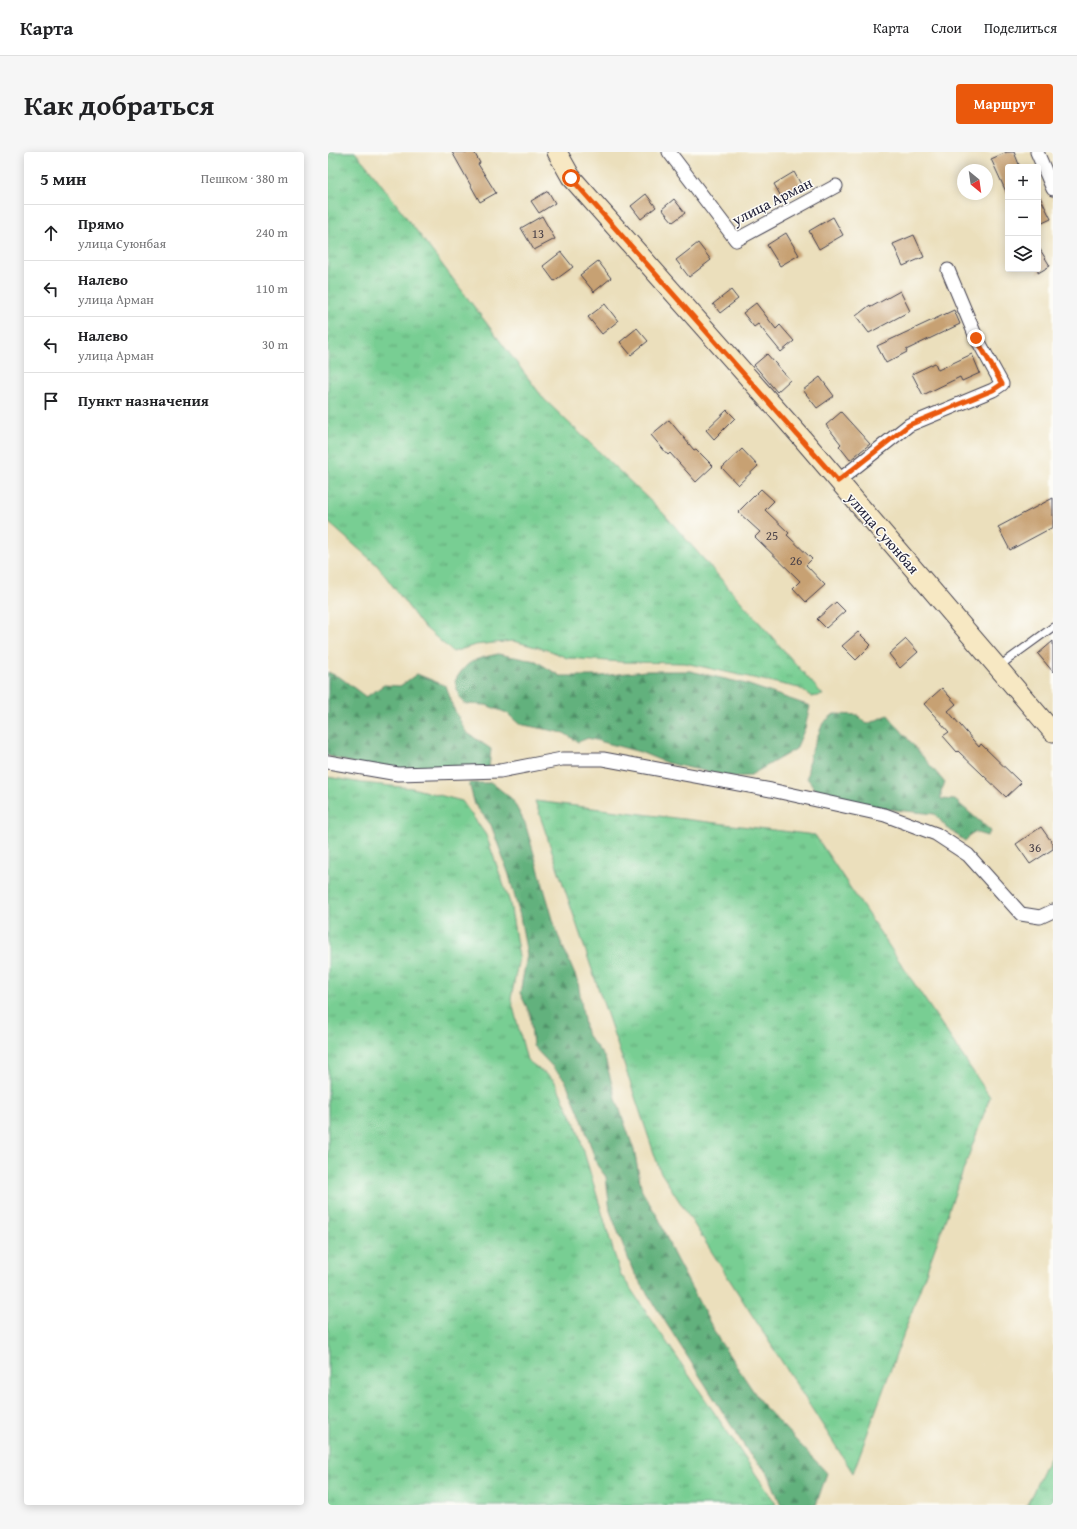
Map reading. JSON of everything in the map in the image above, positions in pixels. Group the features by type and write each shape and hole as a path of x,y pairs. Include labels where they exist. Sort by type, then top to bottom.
{"main road":[{"name":"улица Суюнбая","path":"557,152 571,178 838,481 1053,732"}],"street":[{"name":"улица Арман","path":"669,152 736,240 836,186"},
{"path":"1037,152 1053,189"},
{"path":"838,481 909,425 993,390 1002,384 976,338 948,270"},
{"path":"328,762 398,774 500,771 562,759 603,759 771,790 885,815 936,834 968,855 1020,914 1040,917 1053,911"}],"lane":[{"path":"998,667 1053,627"}],"green space":[{"path":"328,152 355,152 372,172 544,399 663,513 823,695 812,697 799,688 685,663 622,662 567,658 551,651 513,641 475,645 453,652 422,625 377,565 328,522"},
{"path":"498,654 536,661 560,676 601,676 645,671 690,671 743,683 810,706 805,728 796,749 749,776 733,777 667,763 640,752 588,738 578,742 564,733 519,724 507,713 486,705 465,704 459,697 455,681 459,674 477,659"},
{"path":"328,672 341,678 366,697 384,685 400,686 417,674 446,686 454,709 466,732 491,749 489,768 377,770 328,756"},
{"path":"834,714 858,715 867,724 888,715 945,783 941,791 941,799 955,800 991,831 987,836 974,832 965,841 946,827 935,814 837,804 816,790 807,778 810,755 823,723"},
{"path":"328,777 362,783 412,788 462,801 486,835 510,903 519,957 511,999 527,1060 554,1080 576,1125 620,1273 776,1504 328,1505"},
{"path":"469,783 492,783 512,799 525,823 557,933 578,982 586,1033 605,1058 615,1096 634,1150 642,1191 659,1219 673,1253 719,1340 762,1404 827,1473 816,1505 781,1505 768,1473 750,1455 633,1271 610,1211 606,1177 597,1165 581,1117 565,1080 533,1046 530,1014 520,993 527,955 520,916 509,875 491,825 475,805"},
{"path":"535,801 815,835 990,1097 853,1473 660,1171"},
{"path":"1053,1449 1053,1505 1027,1505"}],"building":[{"path":"452,152 474,152 480,163 478,164 496,193 480,202"},
{"path":"1007,152 1014,152 1019,164 1005,164 1005,189 991,159"},
{"path":"794,172 803,188 783,200 774,184"},
{"path":"548,191 555,203 539,213 531,201"},
{"path":"646,194 656,207 641,219 631,206"},
{"path":"674,199 685,213 673,222 662,209"},
{"path":"1041,199 1051,219 1041,224"},
{"path":"542,216 555,239 534,250 521,228"},
{"path":"833,217 843,235 819,249 809,231"},
{"path":"786,233 799,255 780,266 767,245"},
{"path":"914,235 924,257 903,266 893,244"},
{"path":"698,243 711,260 689,277 676,260"},
{"path":"1041,251 1050,266 1041,271"},
{"path":"561,252 573,267 554,281 543,266"},
{"path":"598,261 611,278 594,292 580,275"},
{"path":"731,290 738,299 720,313 713,304"},
{"path":"900,291 910,311 869,333 856,316 870,305 871,307"},
{"path":"756,303 776,329 780,325 794,341 781,352 758,324 754,327 743,313"},
{"path":"605,304 618,321 602,334 588,317"},
{"path":"954,310 960,324 906,350 907,352 886,363 877,346"},
{"path":"637,328 648,341 631,355 620,342"},
{"path":"767,354 790,380 777,392 754,365"},
{"path":"972,354 980,373 962,381 960,377 923,395 912,374 935,363 938,370"},
{"path":"820,377 834,396 817,408 803,390"},
{"path":"727,410 735,418 714,439 706,430"},
{"path":"841,412 870,444 850,460 839,446 841,444 826,425"},
{"path":"669,420 694,450 696,449 713,466 696,482 670,453 668,455 651,435"},
{"path":"742,449 758,466 738,485 722,468"},
{"path":"761,489 774,501 765,510 789,533 787,535 812,559 806,565 825,585 806,602 793,588 800,581 755,537 760,532 738,512"},
{"path":"1053,498 1053,527 1010,550 998,527"},
{"path":"836,602 845,611 826,628 817,619"},
{"path":"858,632 871,645 856,660 842,646"},
{"path":"906,639 918,652 900,668 889,654"},
{"path":"1053,641 1053,672 1038,654"},
{"path":"942,688 956,704 948,711 979,747 981,744 1021,783 1006,797 958,751 957,752 943,736 949,732 924,704"},
{"path":"1041,827 1053,844 1053,849 1030,864 1016,844"}],"route":[{"path":"571,178 801,437 838,481 909,425 993,390 1002,384 976,338"}]}
